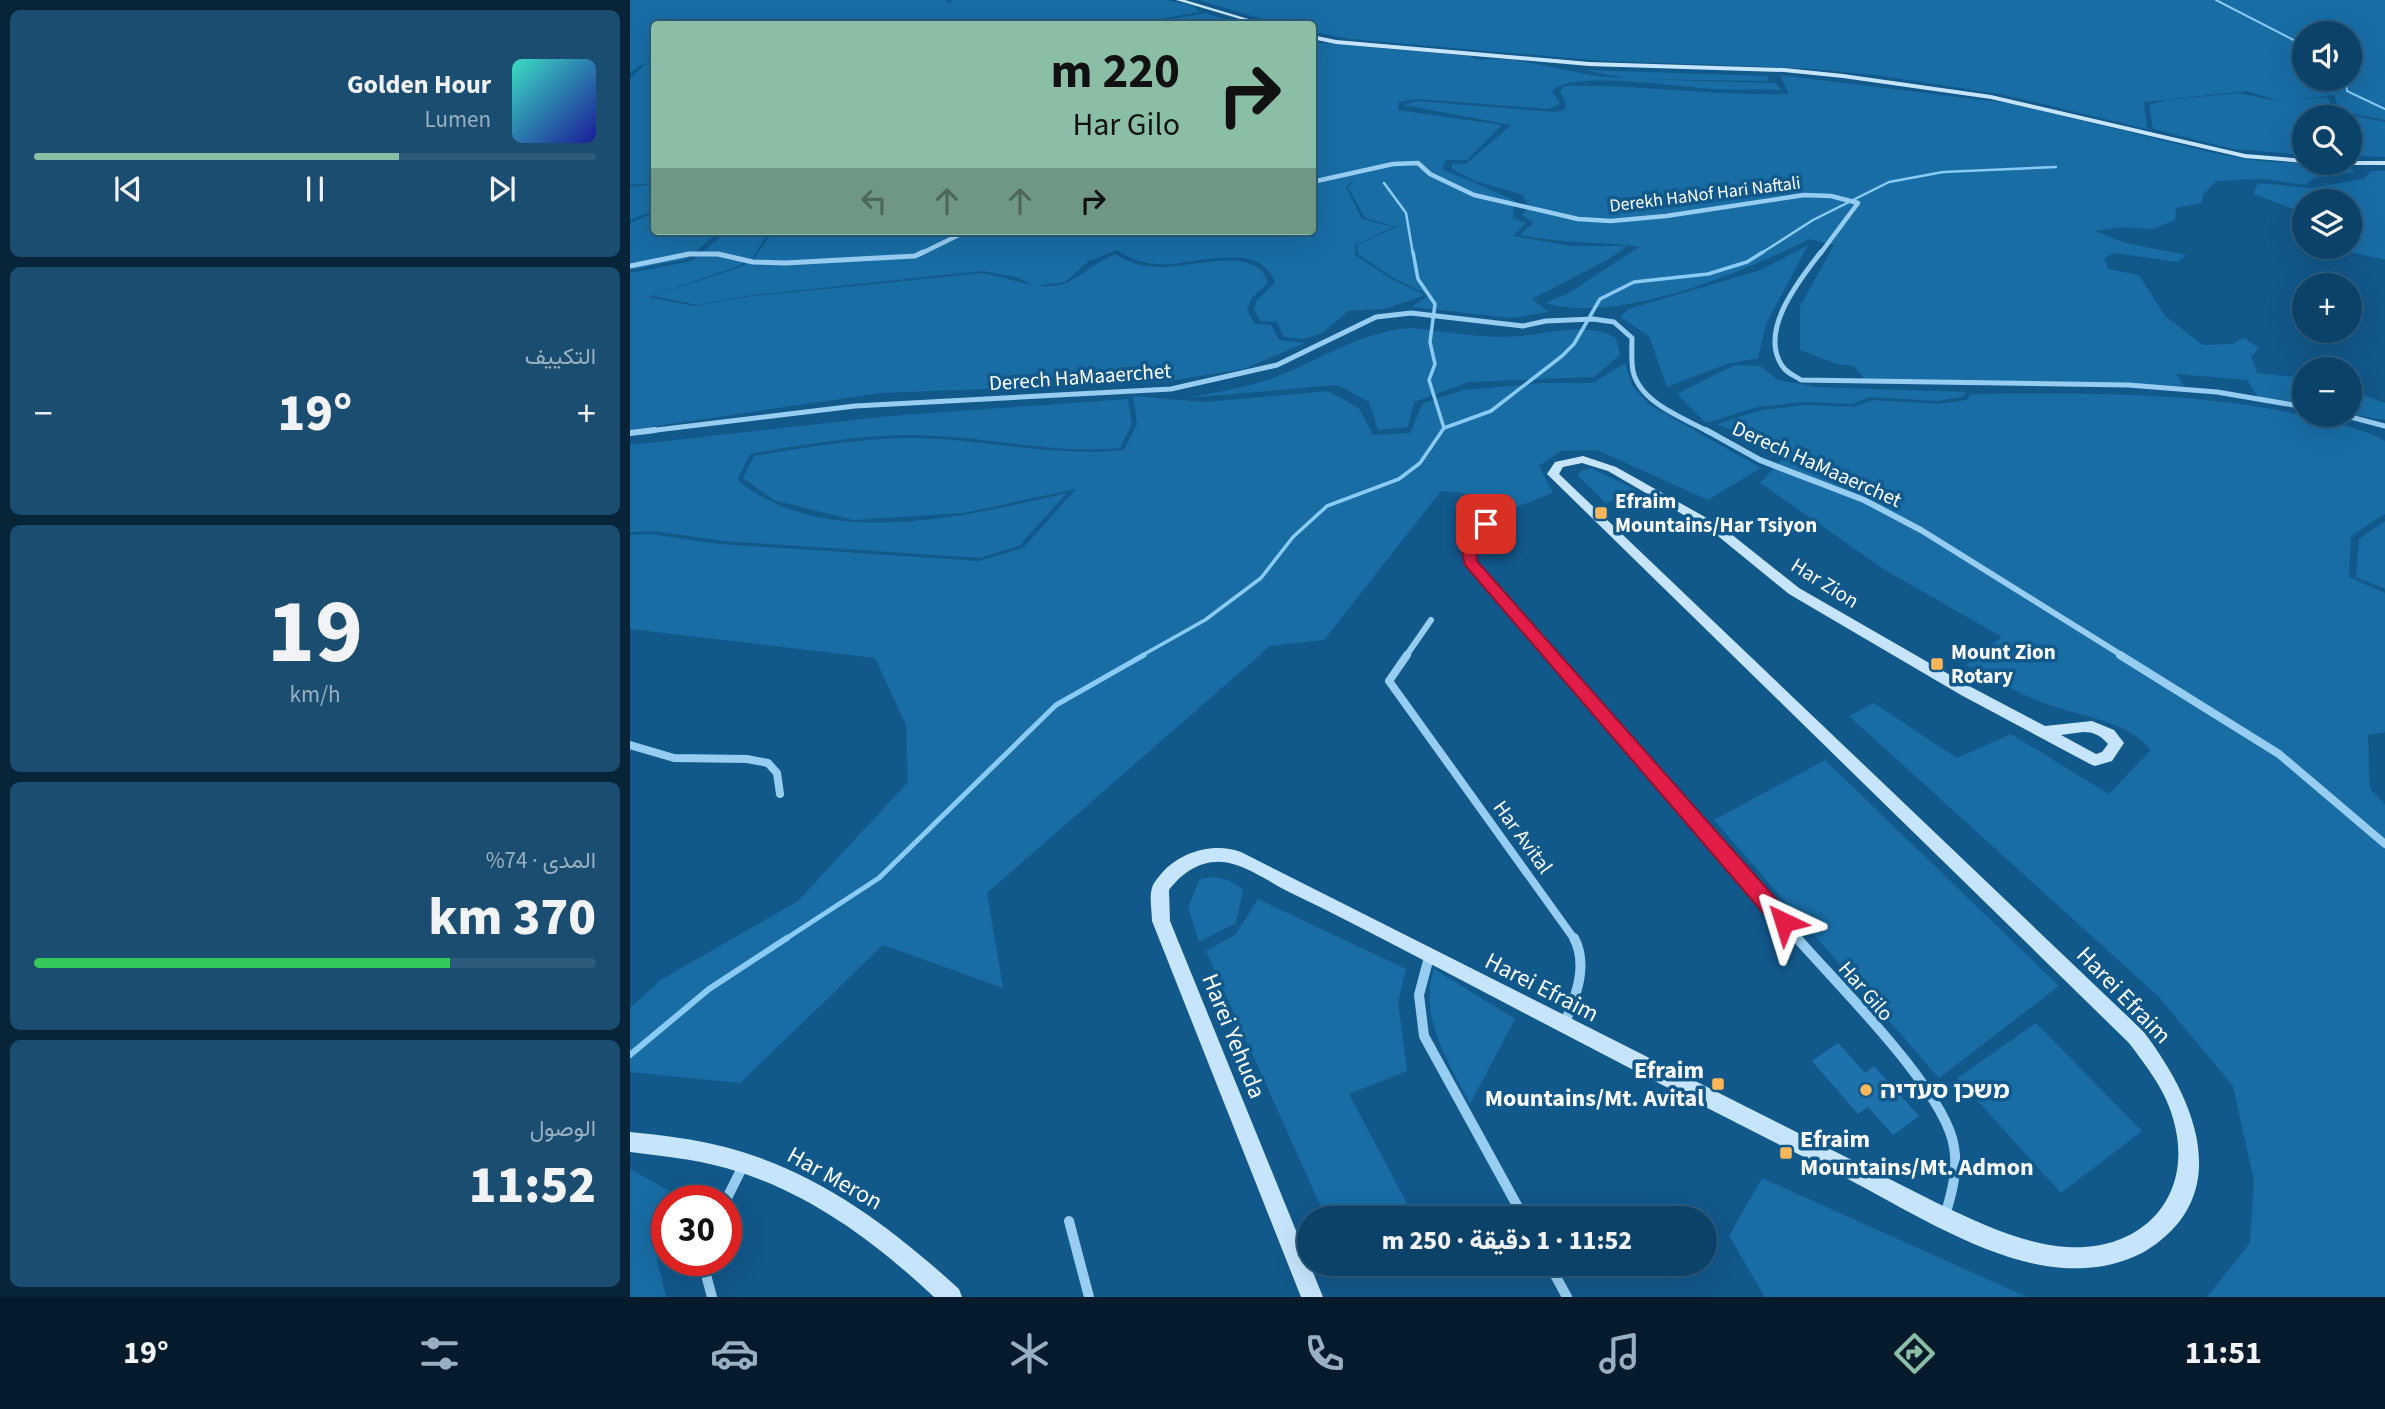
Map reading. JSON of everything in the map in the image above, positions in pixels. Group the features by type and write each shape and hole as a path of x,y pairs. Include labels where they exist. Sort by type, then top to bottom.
{"street":[{"path":"1179,0 1252,21"},
{"path":"1316,38 1336,42 1589,64 1784,70 1843,76 1991,97 2245,156 2292,160"},
{"name":"Derekh HaNof Hari Naftali","path":"1316,181 1393,164 1419,163 1430,174 1474,195 1565,217 1611,221 1804,195 1829,195 1851,200 1858,203 1857,208 1800,281 1779,316 1776,348 1782,367 1801,380 2128,385 2217,392 2292,405"},
{"path":"2362,163 2385,163"},
{"path":"630,265 689,254 718,254 753,262 785,263 915,256 959,235"},
{"name":"Derech HaMaaerchet","path":"630,433 855,406 1171,389 1277,365 1376,317 1388,315 1411,313 1522,326 1570,319 1614,322 1632,338 1633,372 1643,391 1659,404 1760,460 1864,500 1921,530 2279,754 2385,844"},
{"path":"2362,420 2385,426"},
{"name":"Har Zion","path":"1562,484 1553,474 1559,464 1583,459 1601,463 1717,529 1794,591 2044,732 2095,760 2107,757 2116,743 2107,731 2082,724 2044,732"},
{"name":"Harei Efraim","path":"1248,864 1714,1104 1945,1215 2031,1251 2070,1258 2103,1255 2136,1245 2159,1231 2174,1213 2186,1181 2190,1150 2186,1122 2156,1062 2121,1021 1562,484"},
{"name":"Har Gilo","path":"1486,524 1468,547 1470,562 1922,1082 1942,1109 1953,1131 1956,1182 1945,1215"},
{"name":"Har Avital","path":"1431,620 1389,681 1576,941 1582,957 1582,975 1563,1026"},
{"path":"630,745 647,752 687,759 755,759 769,762 776,769 780,794"},
{"name":"Harei Yehuda","path":"1248,864 1215,854 1182,862 1160,888 1161,921 1312,1297"},
{"path":"1429,957 1419,995 1424,1036 1517,1206"},
{"name":"Har Meron","path":"630,1142 694,1150 745,1162 797,1182 882,1233 951,1297"},
{"path":"734,1185 745,1162"},
{"path":"1069,1221 1089,1297"},
{"path":"706,1276 712,1297"},
{"path":"1556,1276 1567,1297"}],"shaded area":[{"path":"630,0 945,0 949,3 952,2 950,0 1165,0 1191,5 1200,12 1149,21 651,21 651,63 641,65 630,73"},
{"path":"1198,0 2385,0 2385,120 2362,115 2362,105 2338,105 2334,95 2296,100 2327,97 2331,105 2292,105 2292,154 2233,149 2153,129 2149,105 2167,100 2239,93 2281,102 2247,91 2144,102 2147,129 2000,94 1874,75 1800,68 1605,61 1350,39 1316,33 1316,21 1269,21"},
{"path":"1206,13 1229,21 1160,21"},
{"path":"1316,42 1469,56 1480,60 1514,60 1609,77 1626,78 1583,70 1770,76 1766,81 1637,79 1774,83 1782,90 1711,89 1602,81 1563,85 1552,91 1560,104 1550,109 1417,99 1399,102 1398,110 1502,125 1467,160 1446,160 1442,169 1514,200 1513,218 1526,223 1513,236 1572,246 1627,246 1609,259 1532,299 1549,312 1511,318 1411,307 1429,295 1395,279 1358,254 1357,245 1397,227 1365,218 1348,187 1358,175 1346,187 1362,219 1394,227 1355,245 1355,255 1393,280 1425,295 1385,309 1348,311 1322,333 1304,339 1284,337 1277,322 1260,321 1254,309 1257,300 1275,283 1268,269 1256,261 1241,258 1158,264 1136,260 1117,250 1089,261 1065,282 1035,286 1016,277 983,271 746,296 697,305 652,296 741,267 755,257 770,235 1316,235"},
{"path":"651,64 651,183 630,185 630,79 644,65"},
{"path":"1780,75 2015,104 2218,154 2292,163 2292,175 2332,175 2316,177 2305,185 2265,179 2217,181 2202,195 2202,203 2176,208 2175,220 2153,229 2121,227 2095,231 2125,243 2186,255 2178,262 2114,253 2104,258 2108,269 2139,275 2165,316 2203,345 2232,344 2244,338 2259,348 2251,356 2257,373 2292,377 2292,404 2258,397 2247,380 2177,374 2184,386 1865,380 1854,366 1837,364 1800,350 1800,306 1834,245 1810,239 1716,280 1644,301 1608,307 1575,308 1545,303 1567,294 1639,247 1520,235 1533,223 1522,215 1529,207 1523,195 1475,181 1452,169 1452,163 1466,164 1511,125 1404,105 1416,101 1556,112 1564,110 1566,104 1560,91 1564,86 1789,94"},
{"path":"2362,117 2385,122 2385,157 2362,156"},
{"path":"2371,171 2385,171 2385,260 2362,255 2362,189 2292,189 2292,208 2253,194 2258,183 2311,188 2364,179"},
{"path":"651,184 651,212 630,220 630,187"},
{"path":"651,214 651,235 715,235 687,259 630,270 630,223"},
{"path":"722,235 767,235 753,257 739,266 648,297 695,306 745,297 982,273 1025,284 1058,285 1068,282 1115,254 1135,264 1157,267 1237,261 1251,264 1262,271 1268,283 1251,299 1247,310 1255,324 1271,325 1279,340 1305,343 1244,369 1163,382 881,393 630,430 630,273 692,261"},
{"path":"1808,245 1766,324 1758,358 1727,364 1667,387 1649,336 1620,317 1628,309 1761,270"},
{"path":"1411,328 1504,337 1562,330 1590,330 1616,338 1620,355 1594,377 1469,382 1414,402 1408,427 1378,430 1369,402 1338,385 1186,398 1264,381 1358,340"},
{"path":"1625,363 1633,387 1650,405 1761,468 1708,500 1597,450 1561,451 1539,466 1553,493 1497,514 1488,496 1441,491 1324,640 1270,646 987,893 1003,988 883,945 740,1083 630,1072 630,1008 661,980 798,901 908,782 906,725 875,658 630,629 630,535 651,534 719,544 979,561 1023,548 1076,489 964,513 853,520 774,500 743,478 754,456 866,440 932,439 1069,451 1124,450 1137,424 1133,396 1204,402 1328,391 1359,408 1373,435 1410,433 1423,403 1464,390 1542,383 1593,383"},
{"path":"1735,365 1760,366 1778,380 1817,387 1966,392 1962,397 1937,401 1870,397 1852,404 1805,402 1758,407 1706,423 1677,394"},
{"path":"1971,394 2056,394 2141,395 2225,402 2292,414 2292,427 2348,427 2385,441 2385,514 2351,536 2349,577 2385,593 2385,732 2368,735 2370,789 2385,804 2385,1297 2207,1297 2250,1243 2254,1181 2233,1086 2159,997 1849,716 1874,703 1957,758 2011,734 2109,794 2151,750 2115,725 2034,699 1966,665 2002,637 1885,570 1760,483 1788,453 1717,424 1761,410 1807,405 1854,407 1872,400 1939,404 1966,400"},
{"path":"2362,394 2385,403 2385,420 2362,416"},
{"path":"1128,399 1132,424 1120,448 1067,449 933,436 867,437 750,454 737,480 773,502 812,516 854,522 941,518 1067,493 1019,546 980,558 723,541 654,531 630,532 630,445 890,416"},
{"path":"1591,468 1638,491 1606,503 1578,476 1580,471"},
{"path":"2385,521 2385,589 2356,577 2359,539"},
{"path":"1825,760 2059,986 1939,1078 1714,820"},
{"path":"1213,877 1228,880 1243,890 1236,923 1199,942 1188,907 1200,879"},
{"path":"1258,899 1406,969 1398,1002 1407,1071 1349,1094 1408,1206 1321,1206 1206,951 1236,934"},
{"path":"1434,969 1515,1019 1470,1104 1445,1056 1433,1022 1430,987"},
{"path":"2036,1023 2142,1131 2061,1193 1957,1078"},
{"path":"630,1169 659,1185 651,1185 651,1276 661,1276 666,1297 630,1297"},
{"path":"1762,1178 2027,1297 1765,1297 1729,1236"}],"building":[{"name":"משכן סעדיה","path":"1838,1043 1865,1073 1874,1066 1919,1116 1893,1135 1868,1107 1858,1114 1812,1061"}],"waterway":[{"path":"2216,0 2292,39"},
{"path":"2347,91 2385,109"},
{"path":"1760,254 1813,220 1889,182 1943,172 2056,167"},
{"path":"1384,183 1406,213 1413,254"},
{"path":"1413,252 1418,279 1435,304 1430,342 1435,364 1429,380 1444,428"},
{"path":"1444,428 1491,411 1562,356 1574,344 1600,299 1634,282 1708,274 1747,262 1763,252"},
{"path":"1141,656 1205,620 1261,578 1293,537 1327,506 1399,479 1420,463 1444,428"},
{"path":"784,940 879,878 1056,705 1144,655"},
{"path":"630,1055 709,989 787,938"}],"place":[{"name":"Efraim Mountains/Har Tsiyon","path":"1601,513"},
{"name":"Mount Zion Rotary","path":"1937,664"},
{"name":"Efraim Mountains/Mt. Avital","path":"1718,1084"},
{"name":"משכן סעדיה","path":"1866,1090"},
{"name":"Efraim Mountains/Mt. Admon","path":"1786,1153"}],"route":[{"path":"1486,524 1468,547 1470,562 1784,922"}]}
